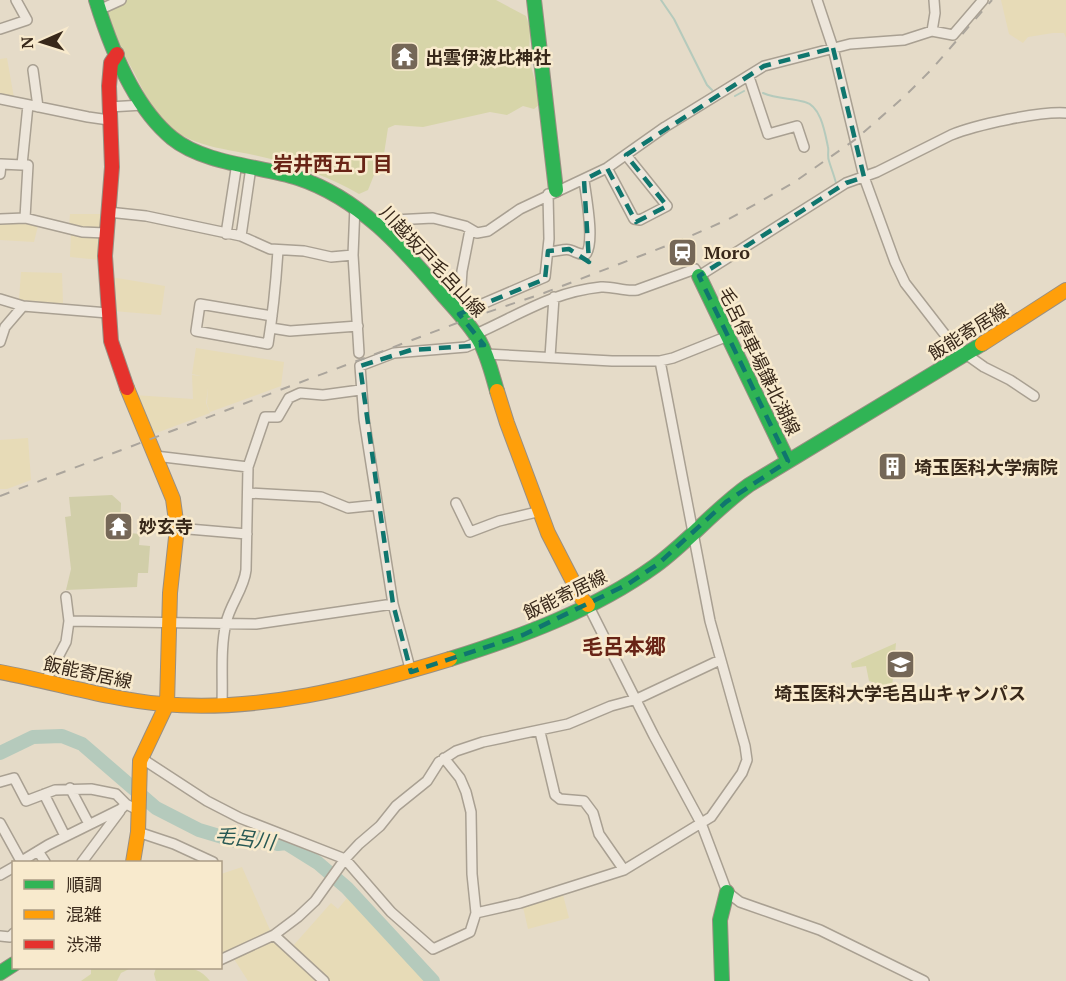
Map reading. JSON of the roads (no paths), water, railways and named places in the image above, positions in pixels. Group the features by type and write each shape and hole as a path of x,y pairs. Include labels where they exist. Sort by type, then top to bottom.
{"main road":[{"path":"534,0 552,192"},
{"name":"川越坂戸毛呂山線","path":"97,5 107,35 142,105 172,139 198,152 298,177 326,189 355,206 393,240 459,314 481,343 507,423 557,551 582,599 588,605"},
{"path":"117,54 111,63 109,113 112,166 106,233 111,341 116,360 172,499 177,528 172,571 167,704 140,762 131,806 138,832 133,861"},
{"name":"毛呂停車場鎌北湖線","path":"699,276 788,461"},
{"name":"飯能寄居線","path":"0,672 133,700 167,704 222,704 325,693 411,672 523,634 588,605 650,570 740,491 1066,290"},
{"path":"722,981 719,927 728,892"}],"street":[{"path":"0,29 27,20 16,0"},
{"path":"97,5 121,0"},
{"path":"817,0 833,48 864,177 905,284 953,345 1034,396"},
{"path":"932,31 935,13 934,0"},
{"path":"374,221 433,218 465,226 477,232 488,231 520,209 552,192 607,168 665,128 764,66 833,48 904,40 932,31 953,35 983,0"},
{"path":"22,165 33,106 33,70"},
{"path":"749,77 768,134 797,126 804,147"},
{"path":"0,99 33,106 109,113 142,105"},
{"path":"411,672 393,604 360,390 360,366 394,353 466,347 481,343 554,297 601,287 637,290 695,269 699,276 846,183 864,177 963,130 1043,114 1066,113"},
{"path":"607,168 634,219 640,220 668,206 626,155"},
{"path":"226,234 237,163"},
{"path":"0,174 1,164 28,165 25,218"},
{"path":"241,236 251,166"},
{"path":"548,251 569,249 580,255 589,251 590,238 584,180"},
{"path":"470,230 462,271 459,314 543,279 548,251 552,192"},
{"path":"355,206 353,255 359,353"},
{"path":"108,212 147,216 241,236 270,249 304,251 331,256 353,255"},
{"path":"0,219 25,218 82,232 106,233"},
{"path":"272,316 200,304 196,331 268,344 271,328 278,250"},
{"path":"550,357 554,297"},
{"path":"0,299 23,306 108,313"},
{"path":"0,342 5,327 23,306"},
{"path":"271,328 290,331 357,326"},
{"path":"481,343 550,357 660,361 728,336"},
{"path":"476,913 531,900 624,870 711,817 742,773 747,760 710,621 660,361"},
{"path":"222,704 223,645 226,624 230,608 245,578 248,534 248,467 265,417 278,417 289,398 300,393 323,395 360,390"},
{"path":"155,456 248,467"},
{"path":"248,493 321,496 348,508 377,505"},
{"path":"456,503 470,532 499,521 541,511"},
{"path":"177,528 248,534"},
{"path":"46,680 66,642 69,621 66,597"},
{"path":"69,621 256,624 393,604"},
{"path":"588,605 701,823 728,892 740,902 820,930 924,981"},
{"path":"222,959 274,935 315,901 343,861 380,826 396,806 427,781 444,758 468,746 568,724 611,706 637,699 720,660"},
{"path":"540,732 555,795 560,799 584,801 593,813 598,834 624,870"},
{"path":"140,762 240,818 343,861 391,912 433,949 470,932 476,913 471,812 460,778 444,758"},
{"path":"0,782 14,778 26,801 55,790 91,789 116,794 131,806"},
{"path":"70,789 89,824"},
{"path":"44,794 65,836"},
{"path":"23,861 65,836 131,806"},
{"path":"83,861 131,806"},
{"path":"0,824 17,861"},
{"path":"138,832 174,844 211,861"},
{"path":"38,851 44,861"},
{"path":"274,935 324,981"}],"waterway":[{"path":"661,0 674,19 707,85 712,90"},
{"path":"735,96 744,91"},
{"path":"763,93 805,102 815,109 824,128 828,159 836,183"},
{"name":"毛呂川","path":"0,753 33,737 62,736 82,744 156,808 199,830 236,841 252,841 259,838 278,844 286,843 318,863 347,888 433,981"}],"railway":[{"path":"0,496 465,320 544,293 679,241 729,219 793,183 856,139 931,70 992,0"}],"place":[{"name":"出雲伊波比神社","path":"404,57"},
{"name":"Moro","path":"683,252"},
{"name":"埼玉医科大学病院","path":"893,467"},
{"name":"妙玄寺","path":"118,526"},
{"name":"埼玉医科大学毛呂山キャンパス","path":"900,664"}],"district":[{"name":"岩井西五丁目","path":"333,163"},
{"name":"毛呂本郷","path":"624,646"}]}
